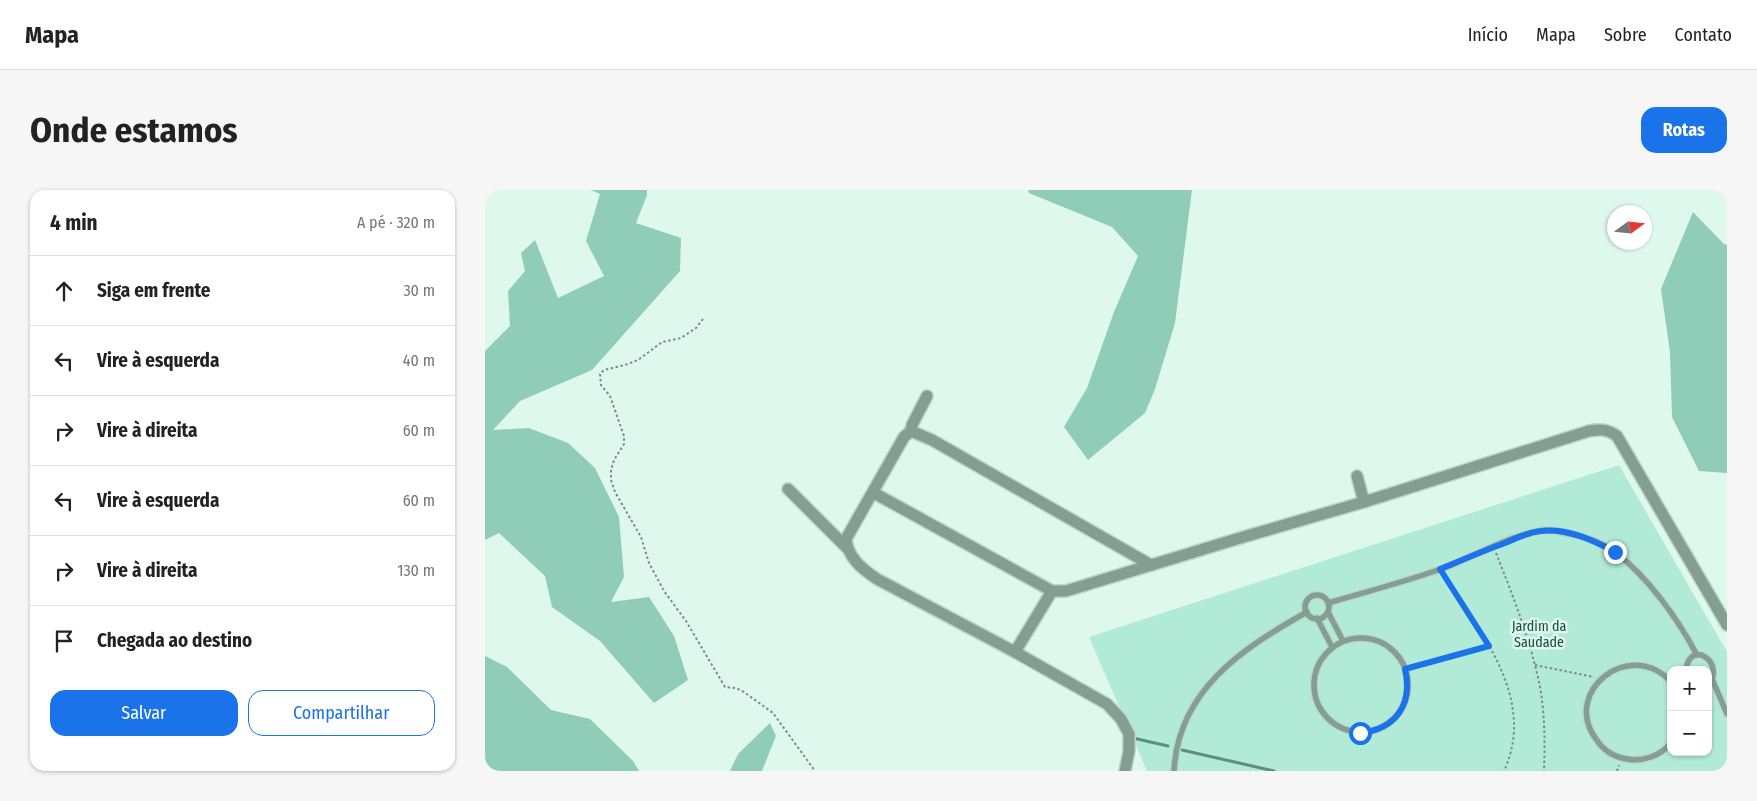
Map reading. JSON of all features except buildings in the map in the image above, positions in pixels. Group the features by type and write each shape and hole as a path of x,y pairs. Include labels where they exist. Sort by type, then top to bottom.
{"street":[{"path":"847,548 849,532 874,493 904,437 911,431 912,425 927,396"},
{"path":"874,493 1052,591 1066,591 1600,429 1610,431 1617,436 1727,624"},
{"path":"911,431 932,440 1151,565"},
{"path":"1357,476 1364,502"},
{"path":"788,489 847,548 852,558 877,579 1015,652 1107,704 1121,719 1129,734 1129,751 1125,771"},
{"path":"1015,652 1052,591"}],"lane":[{"path":"1328,603 1440,569 1525,534 1541,531 1568,533 1599,543 1615,552 1670,610 1697,655"},
{"path":"1328,612 1323,617 1311,617 1307,612 1306,603 1313,596 1322,596 1328,603 1328,612 1343,641"},
{"path":"1174,771 1179,738 1187,716 1197,698 1227,664 1275,630 1307,612"},
{"path":"1317,618 1332,647"},
{"path":"1362,638 1380,642 1391,648 1400,658 1405,669 1408,682 1407,695 1403,707 1395,718 1385,726 1373,731 1360,733 1347,731 1335,726 1318,706 1314,694 1313,681 1316,668 1332,647 1343,641 1362,638"},
{"path":"1687,666 1689,660 1697,655 1707,656 1715,662 1717,672 1712,681"},
{"path":"1667,679 1655,670 1636,665 1623,666 1612,670 1601,678 1594,688 1589,699 1587,711 1588,723 1600,745 1609,753 1620,758 1646,759 1658,754 1667,746"},
{"path":"1712,685 1727,714"}],"path":[{"path":"703,319 695,328 681,338 662,342 638,360 604,370 601,374 601,385 610,396 624,436 624,444 614,460 611,470 611,480 615,492 641,537 649,563 664,591 686,621 725,687 736,688 744,692 773,713 815,771"},
{"path":"1494,547 1535,665 1544,718 1544,771"},
{"path":"1440,569 1489,646 1499,664 1513,700 1513,736 1504,771"},
{"path":"1405,669 1489,646"},
{"path":"1535,665 1601,678"}],"green space":[{"path":"591,190 647,190 647,195 636,223 681,238 680,271 592,370 520,401 493,430 529,428 568,443 595,468 619,517 624,577 611,602 649,597 674,636 688,680 654,703 600,641 552,607 545,576 499,533 485,540 485,351 510,326 508,291 525,271 521,253 535,240 558,298 604,276 586,241 600,194"},
{"path":"1028,190 1192,190 1175,323 1155,389 1145,413 1088,460 1064,427 1087,388 1114,312 1138,256 1112,227 1029,193"},
{"path":"1693,212 1727,245 1727,473 1699,471 1672,417 1670,352 1661,289"},
{"name":"Jardim da Saudade","path":"1619,465 1727,652 1727,771 1147,771 1089,637"},
{"path":"485,656 507,667 551,710 590,719 633,761 639,771 485,771"},
{"path":"770,723 776,736 762,771 730,771 738,754"}],"waterway":[{"path":"1133,738 1168,746"},
{"path":"1182,750 1274,771"}],"route":[{"path":"1360,733 1373,731 1385,726 1395,718 1403,707 1407,695 1408,682 1405,669 1489,646 1440,569 1525,534 1541,531 1583,536 1615,552"}]}
